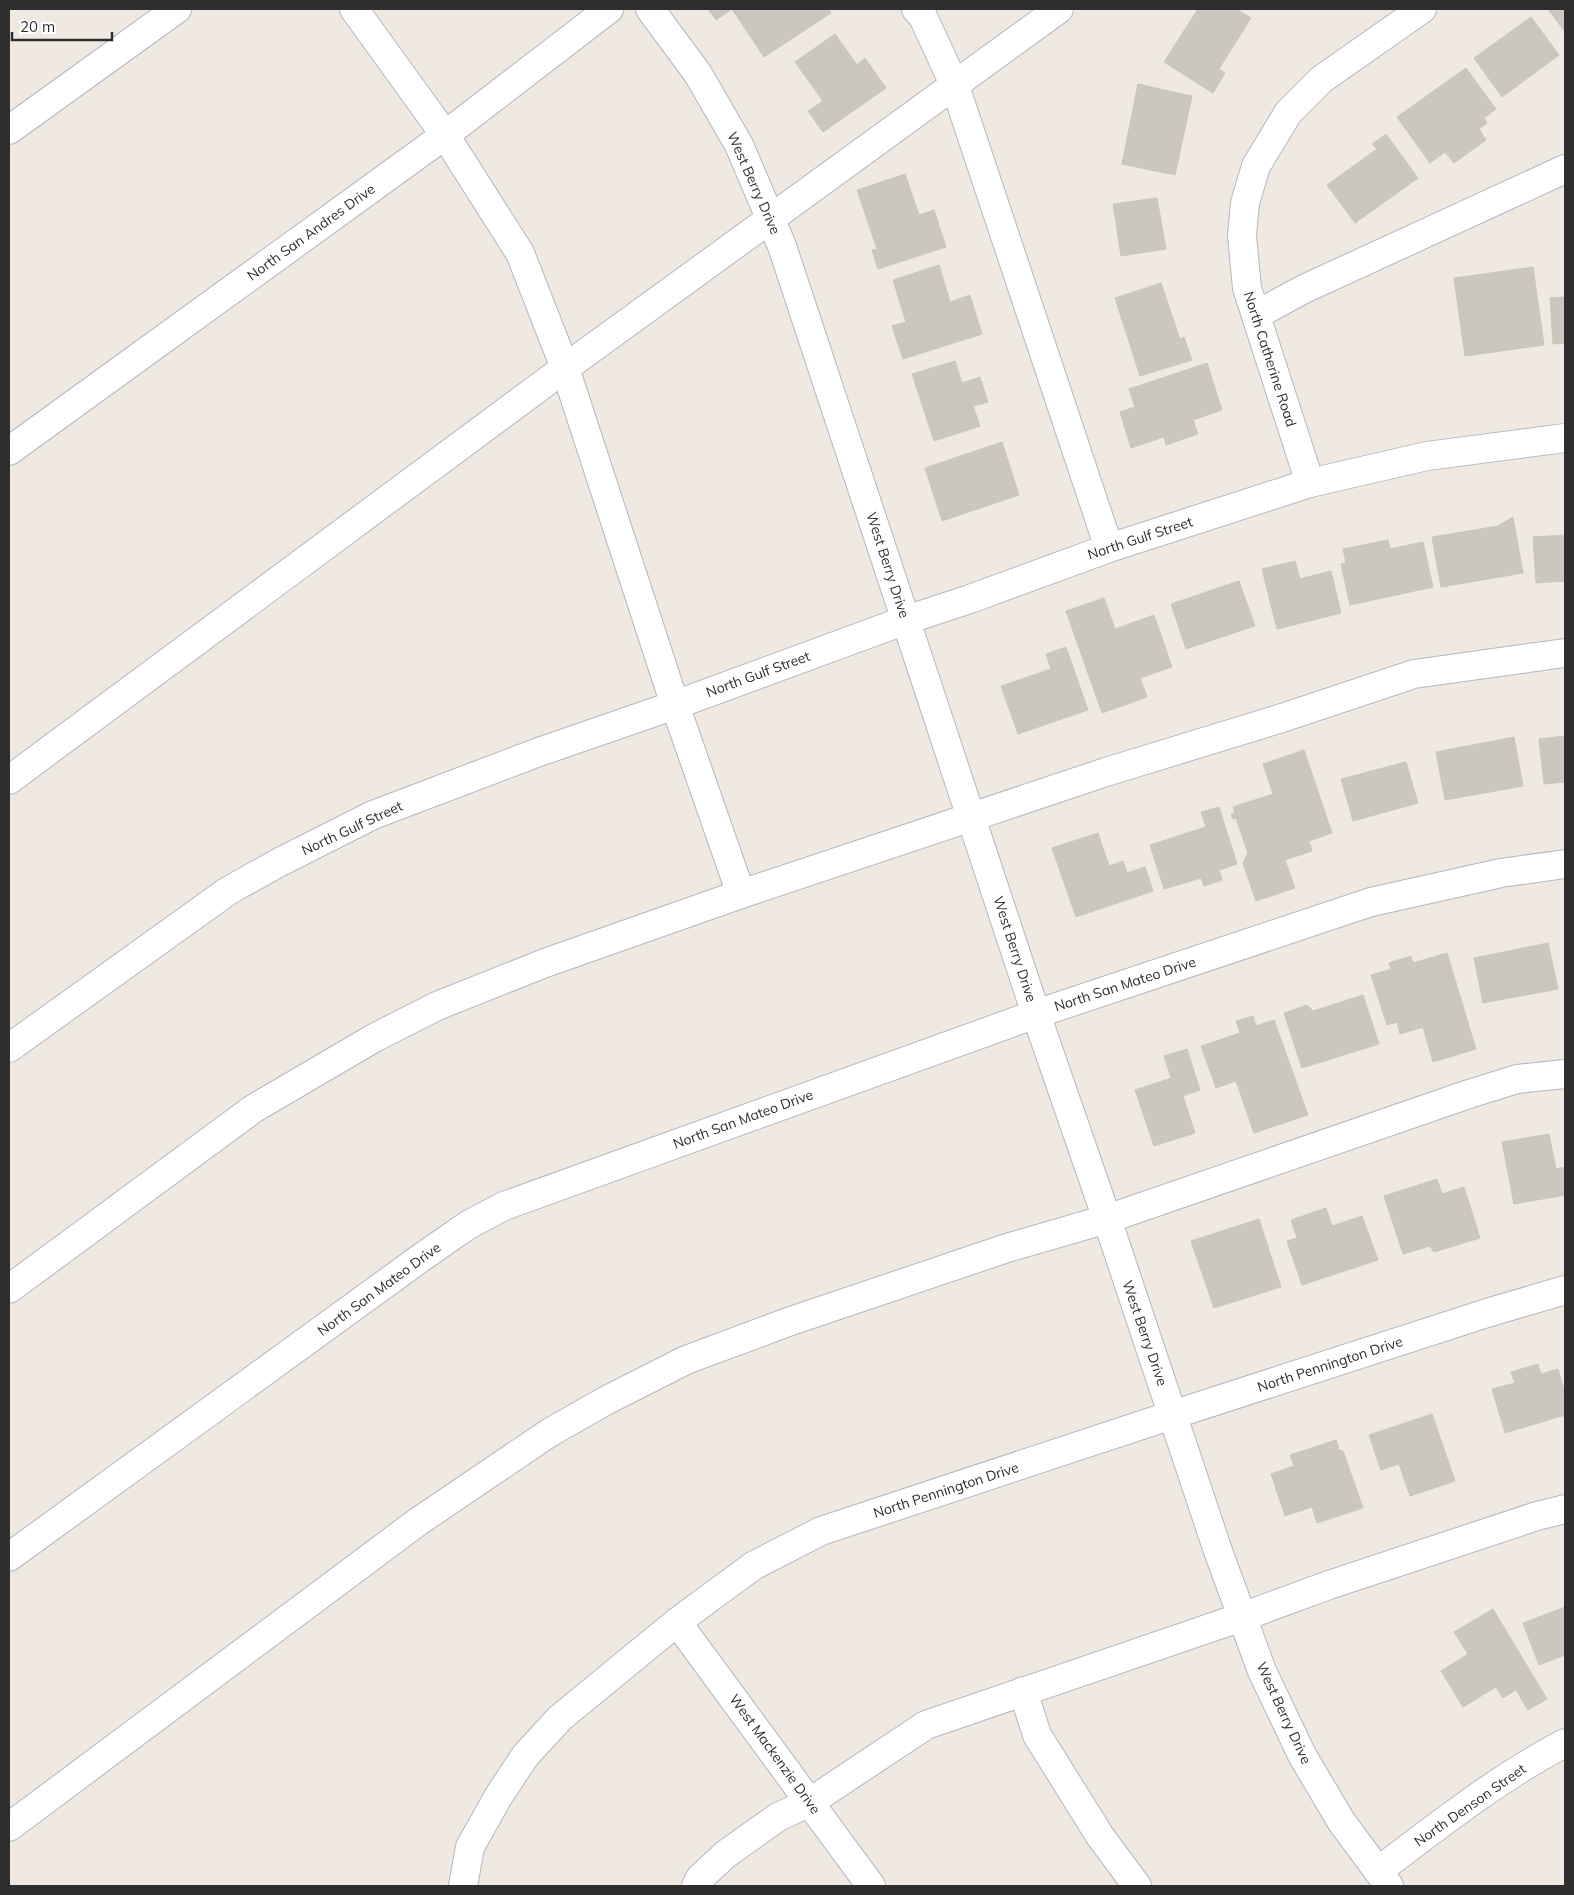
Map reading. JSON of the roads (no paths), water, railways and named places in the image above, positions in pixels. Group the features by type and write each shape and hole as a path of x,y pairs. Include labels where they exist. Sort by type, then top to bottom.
{"street":[{"path":"9,130 177,9"},
{"path":"354,9 445,135 520,253 565,368 675,705 741,894"},
{"name":"North San Andres Drive","path":"9,451 445,135 609,9"},
{"name":"West Berry Drive","path":"650,9 698,74 739,145 785,256 1036,1014 1218,1551 1262,1671 1302,1755 1342,1821 1384,1879"},
{"path":"916,9 923,17 955,86 1109,548"},
{"path":"9,780 565,368 1059,9"},
{"name":"North Catherine Road","path":"1310,483 1246,288 1242,235 1246,203 1256,166 1288,113 1322,80 1422,9"},
{"path":"1256,315 1304,289 1565,169"},
{"name":"North Gulf Street","path":"9,1048 221,896 278,863 373,815 539,752 675,705 1109,548 1310,483 1427,456 1565,438"},
{"path":"9,1288 253,1110 374,1038 437,1006 536,967 741,894 1106,772 1282,718 1414,674 1565,653"},
{"name":"North San Mateo Drive","path":"9,1557 422,1256 468,1225 504,1206 1036,1014 1371,902 1501,873 1565,864"},
{"path":"9,1827 419,1520 548,1433 607,1400 686,1360 788,1322 1007,1248 1107,1219 1477,1092 1517,1080 1565,1074"},
{"name":"North Pennington Drive","path":"463,1886 470,1847 524,1756 560,1718 678,1622 753,1566 821,1531 1172,1415 1487,1313 1565,1290"},
{"path":"696,1886 700,1878 726,1854 778,1817 810,1802 926,1725 1242,1617 1338,1582 1537,1516 1565,1509"},
{"name":"West Mackenzie Drive","path":"678,1622 871,1886"},
{"path":"1023,1691 1037,1735 1100,1836 1137,1886"},
{"name":"North Denson Street","path":"1384,1879 1490,1787 1565,1743"}]}
